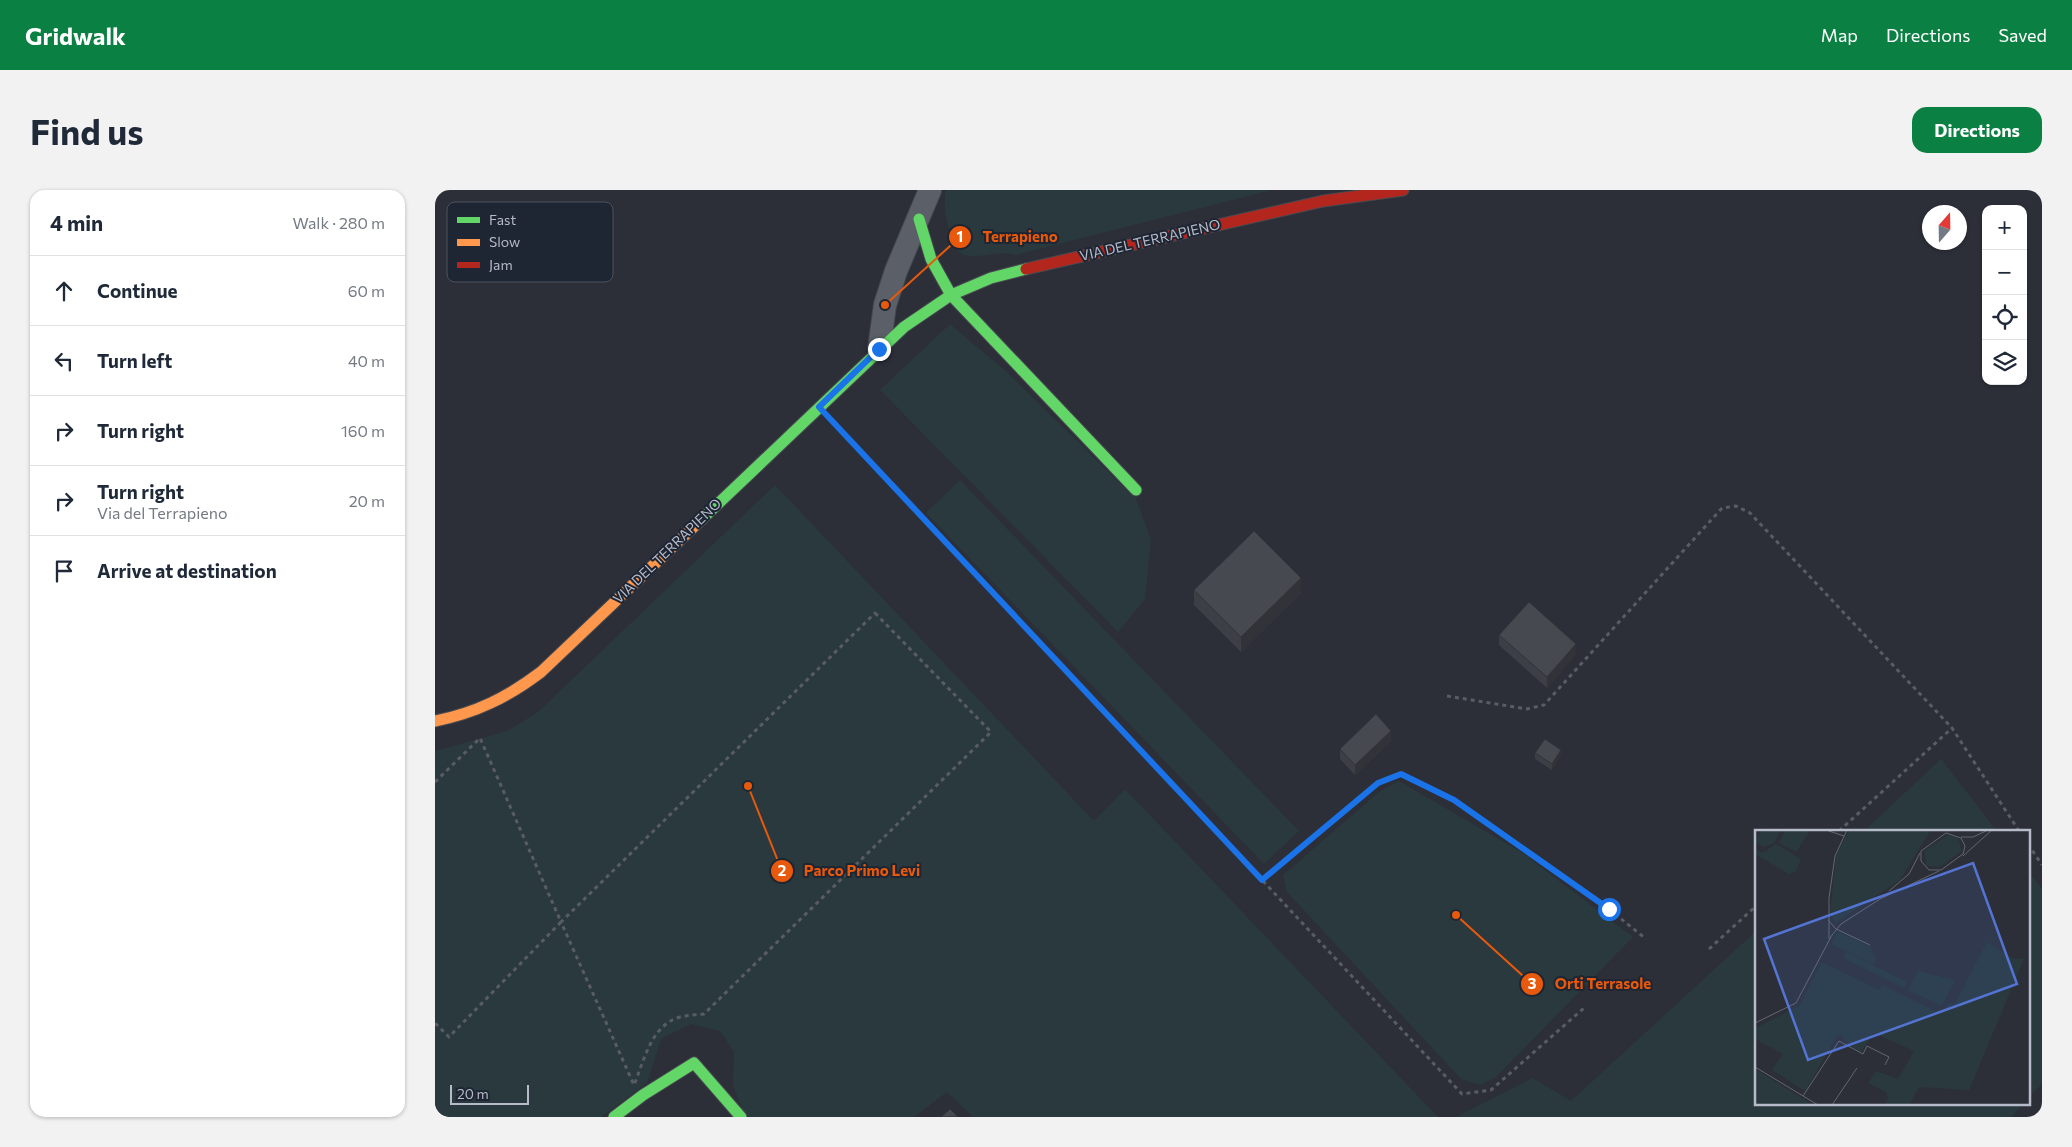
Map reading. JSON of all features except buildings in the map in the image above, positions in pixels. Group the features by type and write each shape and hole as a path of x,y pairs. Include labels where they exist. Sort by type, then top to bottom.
{"street":[{"path":"879,349 885,305 896,271 930,190"},
{"name":"VIA DEL TERRAPIENO","path":"1323,202 1358,190"},
{"name":"VIA DEL TERRAPIENO","path":"435,721 483,709 515,692 541,672 879,349 910,322 951,295 991,278 1021,269 1323,202 1403,190"},
{"path":"919,219 929,259 935,272 951,295 1136,490"},
{"path":"614,1117 643,1095 694,1063 741,1117"}],"path":[{"path":"819,407 1462,1094 1491,1090 1584,1008"},
{"path":"1447,696 1527,709 1544,704 1722,508 1736,506 1750,513 1952,728 2018,830"},
{"path":"435,782 479,738 561,922 634,1085 655,1035 665,1025 679,1017 704,1014 991,732 875,613 561,922 449,1037 435,1023"},
{"path":"1840,830 1952,728"},
{"path":"1262,880 1378,783 1401,774 1454,800 1609,909 1646,938"},
{"path":"2029,846 2042,865"},
{"path":"1709,949 1755,907"}],"shaded area":[{"path":"946,190 1272,190 1015,255 999,253 967,256 960,253 954,246 946,214"},
{"path":"950,324 1009,374 1136,499 1151,540 1145,599 1118,632 880,390"},
{"path":"960,480 1299,831 1264,864 926,513"},
{"path":"775,485 1094,821 1125,789 1438,1117 973,1117 947,1092 914,1117 748,1117 744,1113 733,1086 734,1052 720,1031 691,1024 661,1039 647,1083 601,1117 435,1117 435,751 507,731 538,712"},
{"path":"1941,759 1996,830 1865,830"},
{"path":"1399,781 1521,852 1633,937 1496,1077 1480,1085 1461,1079 1287,892 1283,875 1379,792"},
{"path":"2029,872 2042,889 2042,1084 2029,1097"},
{"path":"1755,932 1755,1104 2023,1104 2011,1117 1456,1117 1533,1078 1571,1101"}],"traffic: fast":[{"path":"919,219 931,259 951,295 1136,490"},
{"path":"702,519 904,327 951,295 991,278 1026,269"},
{"path":"614,1117 643,1095 694,1063 741,1117"}],"traffic: slow":[{"path":"435,721 450,718 491,703 541,672 702,519"}],"traffic: jam":[{"path":"1026,269 1323,201 1403,190"}],"place":[{"name":"Terrapieno","path":"885,305"},
{"name":"Parco Primo Levi","path":"748,786"},
{"name":"Orti Terrasole","path":"1456,915"}],"route":[{"path":"879,349 819,407 1262,880 1378,783 1401,774 1454,800 1609,909"}]}
